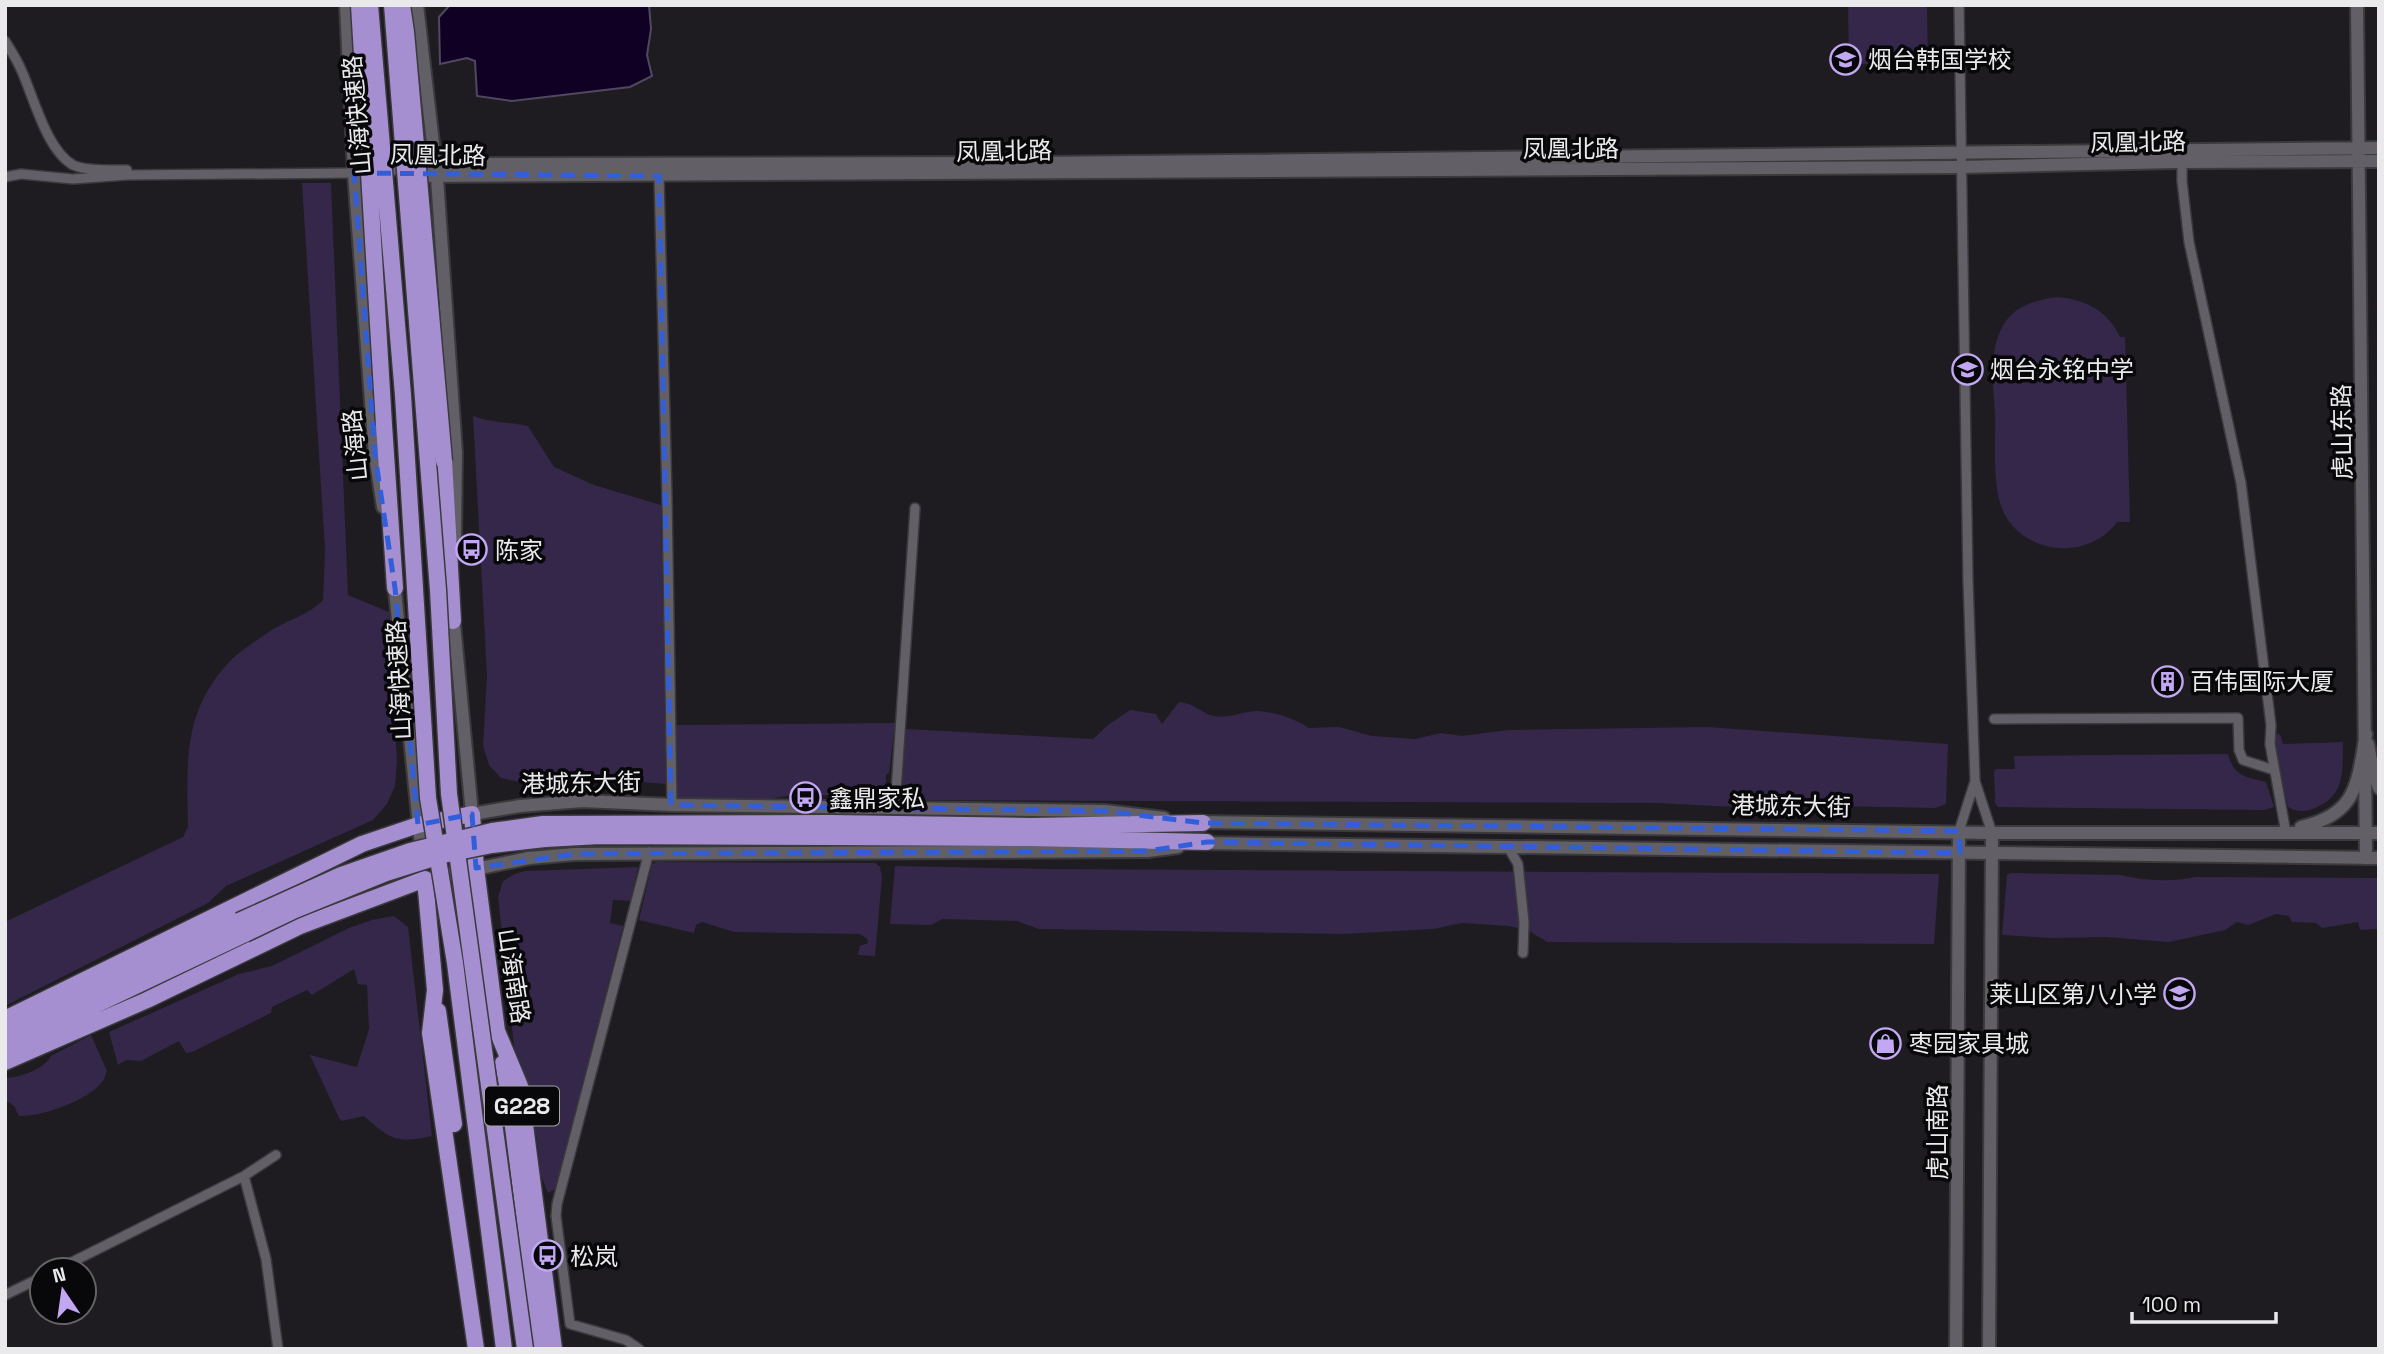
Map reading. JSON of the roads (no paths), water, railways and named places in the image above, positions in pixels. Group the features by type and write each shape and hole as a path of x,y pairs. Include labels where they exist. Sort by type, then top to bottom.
{"highway":[{"path":"359,5 396,588"},
{"name":"山海快速路","path":"370,5 403,395 428,797 455,963 504,1349"},
{"name":"山海快速路","path":"392,5 438,590 449,794 525,1349"},
{"path":"402,5 444,461 453,621"},
{"name":"港城东大街","path":"5,1019 362,844 418,825 472,814"},
{"name":"山海南路","path":"472,814 497,1031 520,1086 554,1349"},
{"name":"港城东大街","path":"829,830 1203,822"},
{"name":"港城东大街","path":"5,1048 341,875 411,851 492,831 543,824 1207,842"},
{"path":"425,879 435,990 484,1349"},
{"name":"港城东大街","path":"5,1062 126,1009 300,926 425,879"},
{"name":"港城东大街","path":"5,1034 242,928"},
{"path":"435,990 430,1033 475,1349"},
{"path":"497,1031 509,1094 541,1349"}],"street":[{"name":"山海路","path":"346,5 354,173 375,455 396,588 425,879"},
{"path":"417,5 437,171 456,453 453,621 472,814"},
{"path":"1959,5 1968,581 1975,781 1992,832 1989,1349"},
{"name":"虎山东路","path":"2357,5 2366,734 2372,858"},
{"path":"5,41 19,64 59,152 74,166 195,174"},
{"name":"凤凰北路","path":"354,173 1038,163 1961,160 2182,162 2360,155 2379,148"},
{"name":"凤凰北路","path":"437,171 659,176 1961,160 2171,149 2360,155 2379,161"},
{"path":"2182,162 2189,242 2242,483 2282,832 2321,822 2339,813 2353,793 2366,734"},
{"path":"5,177 21,174 73,179 195,174 354,173"},
{"path":"659,176 672,805"},
{"path":"895,807 915,508"},
{"path":"1994,719 2238,718 2239,750 2243,760 2274,770"},
{"path":"2366,734 2372,771 2379,788"},
{"path":"1959,831 1975,781"},
{"name":"港城东大街","path":"472,814 520,806 582,801 672,805 1105,811 1203,822 1992,832 2372,833"},
{"name":"虎山南路","path":"1956,1349 1959,831"},
{"name":"港城东大街","path":"425,879 529,858 575,854 1147,851 1207,842 2372,858"},
{"path":"1508,847 1518,864 1524,922 1523,953"},
{"path":"639,1349 626,1340 570,1324 556,1216 649,852"},
{"path":"84,1256 244,1176 276,1156"},
{"path":"244,1176 266,1259 278,1349"},
{"path":"5,1295 28,1284"}],"place":[{"name":"烟台韩国学校","path":"1845,59"},
{"name":"烟台永铭中学","path":"1967,369"},
{"name":"陈家","path":"472,550"},
{"name":"百伟国际大厦","path":"2167,681"},
{"name":"鑫鼎家私","path":"806,798"},
{"name":"莱山区第八小学","path":"2180,994"},
{"name":"枣园家具城","path":"1886,1043"},
{"name":"松岚","path":"547,1256"}]}
